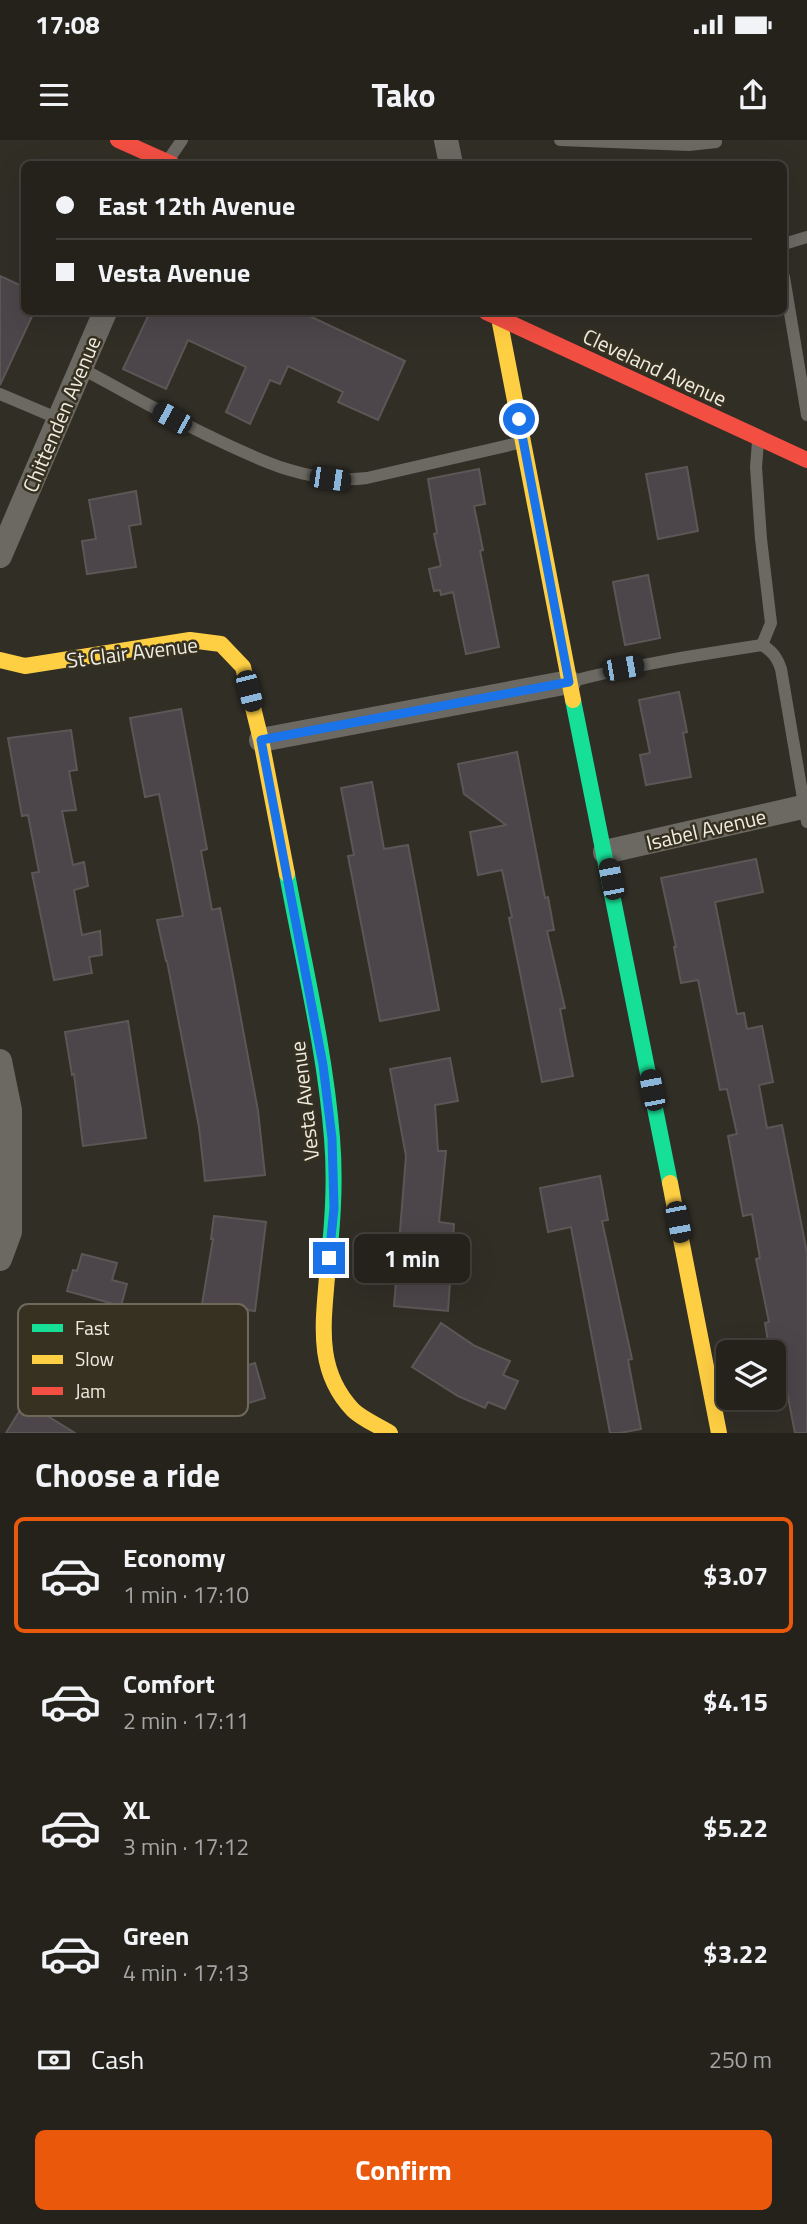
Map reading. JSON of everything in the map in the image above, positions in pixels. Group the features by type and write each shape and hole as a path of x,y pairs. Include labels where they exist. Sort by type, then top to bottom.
{"street":[{"path":"118,140 162,161"},
{"path":"446,140 450,161"},
{"name":"Chittenden Avenue","path":"0,556 104,315"},
{"path":"492,315 523,442 719,1433"},
{"name":"Cleveland Avenue","path":"492,315 807,460"},
{"name":"St Clair Avenue","path":"0,660 25,666 190,640 221,644 243,667 261,740"},
{"path":"261,740 569,682"},
{"name":"Vesta Avenue","path":"261,740 323,1065 332,1138 334,1208 322,1333 329,1376 354,1410 390,1433"},
{"name":"Isabel Avenue","path":"606,852 806,812"},
{"path":"0,1061 10,1110 10,1232 0,1259"}],"lane":[{"path":"170,161 181,140"},
{"path":"560,140 689,145 716,142 715,140"},
{"path":"787,243 807,237"},
{"path":"787,295 807,415"},
{"path":"81,368 172,418 256,459 316,477 344,481 367,478 523,442"},
{"path":"0,394 59,419"},
{"path":"758,437 756,467 761,539 771,623 762,645"},
{"path":"569,682 623,668 762,645 777,658 781,669 806,812"}],"building":[{"path":"0,276 21,286 21,315 33,315 0,385"},
{"path":"149,315 307,315 405,361 378,420 338,402 343,392 288,366 280,384 270,380 250,424 226,412 246,367 188,340 166,389 123,369"},
{"path":"687,467 698,531 658,539 646,474"},
{"path":"479,469 485,504 474,506 499,647 466,654 453,592 441,595 440,590 434,591 429,569 441,566 434,534 437,533 428,479"},
{"path":"136,491 141,524 129,526 136,567 87,574 82,541 96,539 89,500"},
{"path":"648,575 660,638 625,645 613,582"},
{"path":"679,692 687,732 683,733 691,777 646,785 640,755 650,753 639,700"},
{"path":"181,709 207,849 201,851 212,910 220,908 258,1111 265,1175 205,1181 199,1127 157,920 183,916 159,794 145,797 130,718"},
{"path":"71,730 77,770 69,771 76,810 62,811 73,865 84,862 88,886 74,890 82,935 100,931 102,955 89,957 92,973 54,980 32,873 39,872 28,815 22,816 8,738"},
{"path":"517,752 545,898 548,897 554,930 547,931 565,1008 560,1009 573,1076 542,1082 502,870 478,875 470,832 506,825 464,794 458,764"},
{"path":"372,782 384,849 408,845 439,1010 380,1021 348,856 354,855 341,788"},
{"path":"756,859 763,892 715,902 737,1014 744,1013 747,1029 762,1026 773,1082 759,1085 767,1128 782,1125 807,1253 807,1433 795,1433 786,1387 786,1340 768,1340 765,1323 769,1322 756,1259 760,1258 752,1214 743,1216 728,1136 737,1134 727,1089 720,1090 698,980 681,983 661,878"},
{"path":"128,1021 146,1138 83,1146 74,1074 72,1075 65,1032"},
{"path":"450,1058 458,1101 435,1105 438,1151 446,1151 439,1222 454,1224 448,1311 394,1306 406,1156 390,1069"},
{"path":"600,1176 608,1220 602,1221 632,1359 628,1360 641,1429 620,1433 610,1433 571,1227 548,1232 540,1188"},
{"path":"214,1216 266,1222 255,1311 248,1310 248,1304 202,1304"},
{"path":"82,1254 117,1263 112,1280 127,1284 122,1304 67,1291 73,1270 77,1271"},
{"path":"441,1323 475,1346 510,1361 503,1375 518,1381 505,1409 488,1402 485,1408 458,1396 412,1367"},
{"path":"255,1363 265,1398 248,1403 248,1365"},
{"path":"18,1413 18,1416 48,1416 75,1433 6,1433"}],"traffic: fast":[{"path":"573,700 670,1183"},
{"path":"287,874 319,1038 329,1105 333,1190 327,1277"}],"traffic: slow":[{"path":"499,318 573,700"},
{"path":"0,660 25,666 190,640 221,644 243,667 261,740 287,874"},
{"path":"670,1183 719,1433"},
{"path":"327,1277 324,1330 327,1364 333,1380 353,1410 390,1433"}],"traffic: jam":[{"path":"118,140 165,161"},
{"path":"493,315 807,460"}],"route":[{"path":"329,1258 334,1208 332,1138 323,1065 261,740 569,682 519,419"}]}
